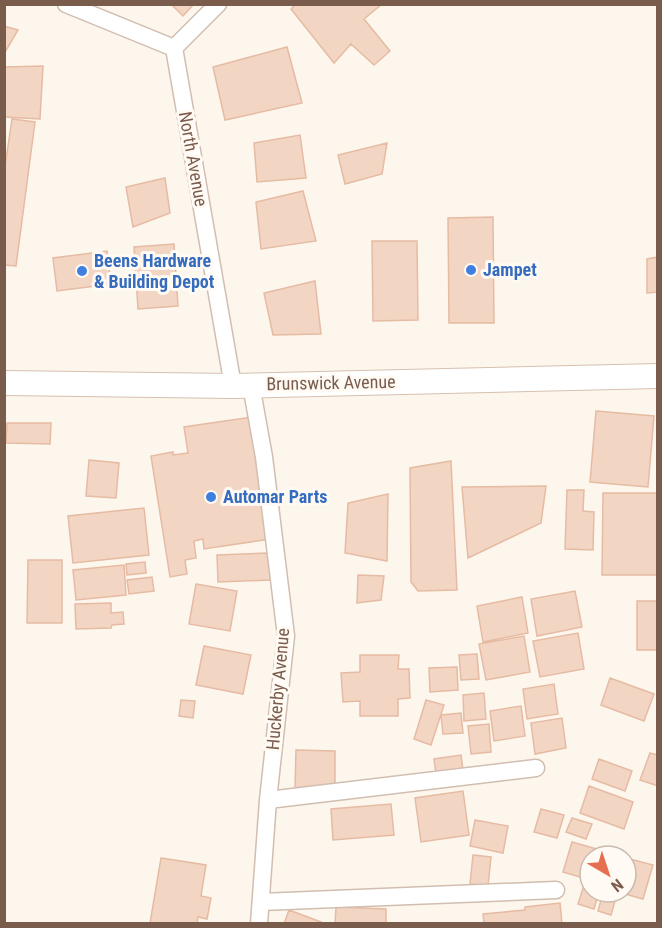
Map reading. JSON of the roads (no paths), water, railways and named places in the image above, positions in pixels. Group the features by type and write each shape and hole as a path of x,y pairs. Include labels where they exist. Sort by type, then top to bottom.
{"main road":[{"name":"Brunswick Avenue","path":"4,383 242,385 657,376"}],"street":[{"path":"66,4 174,48 218,4"},
{"name":"North Avenue","path":"174,48 242,385"},
{"name":"Huckerby Avenue","path":"242,385 264,457 286,636 268,800 260,924"},
{"path":"268,800 536,768"},
{"path":"261,902 556,890"}],"place":[{"name":"Jampet","path":"471,270"},
{"name":"Beens Hardware & Building Depot","path":"82,271"},
{"name":"Automar Parts","path":"211,497"}]}
